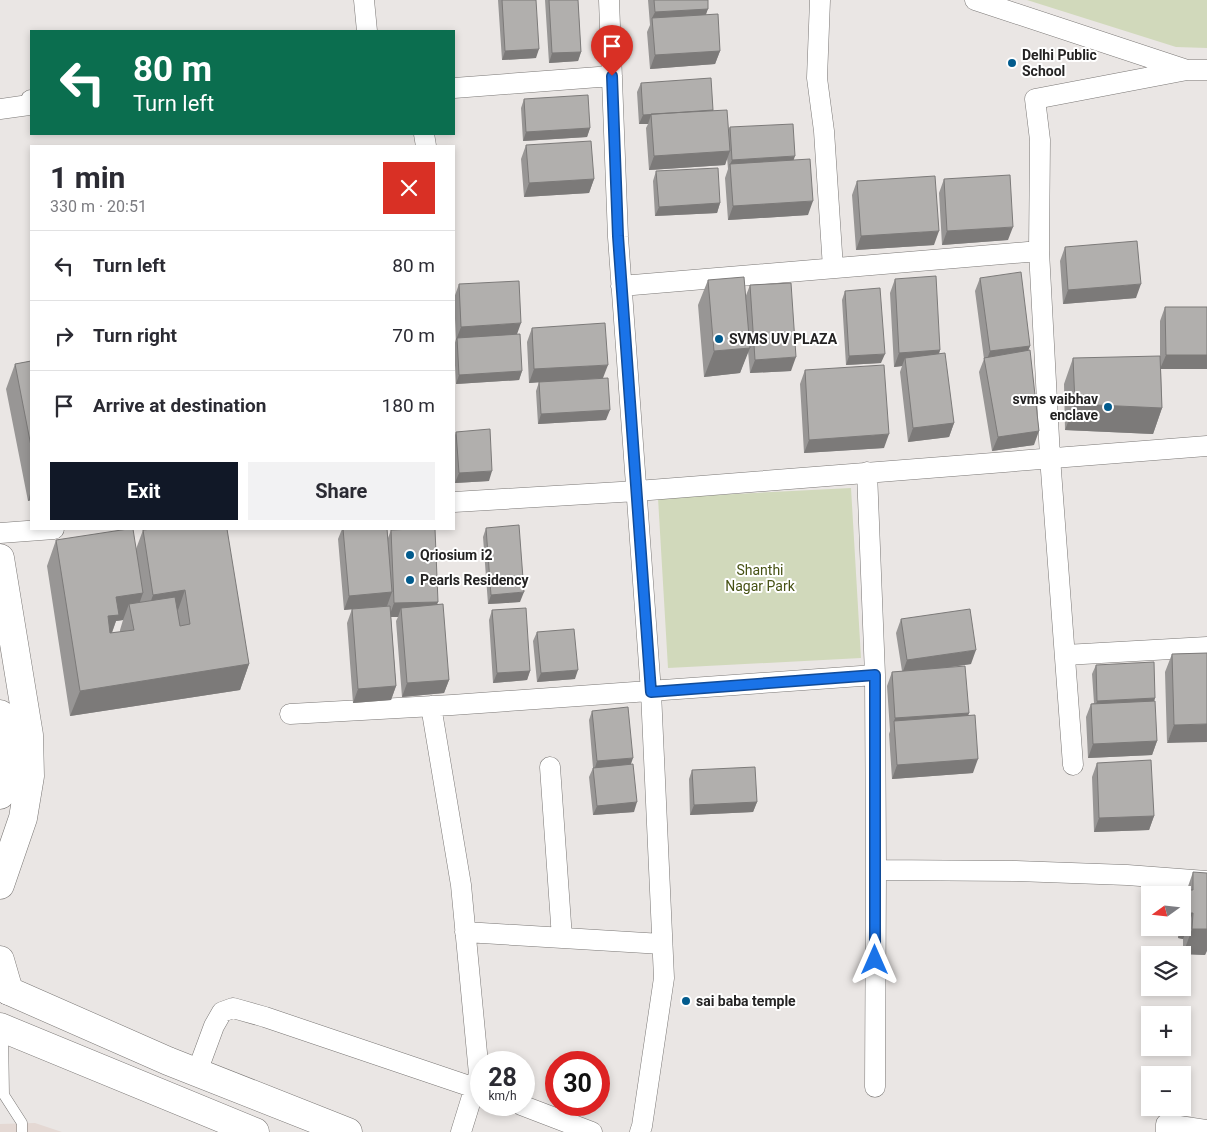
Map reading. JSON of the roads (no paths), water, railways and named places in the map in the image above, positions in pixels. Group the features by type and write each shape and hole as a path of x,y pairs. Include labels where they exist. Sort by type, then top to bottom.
{"main road":[{"path":"0,558 30,751 30,776 22,818 0,885"},
{"path":"0,714 3,733 3,780 0,795"},
{"path":"0,960 5,988 168,1061 348,1132"},
{"path":"1,1027 255,1132"}],"street":[{"path":"364,0 367,30"},
{"path":"609,0 618,236 651,692 664,978 640,1132"},
{"path":"820,0 817,78 824,131 833,268"},
{"path":"975,0 1186,70"},
{"path":"1073,765 1050,457 1039,251 1040,140 1035,99 1186,70 1207,70"},
{"path":"455,88 612,76"},
{"path":"0,109 30,103"},
{"path":"621,286 1039,251"},
{"path":"455,502 637,491 1207,446"},
{"path":"867,472 875,675 875,1087"},
{"path":"0,532 36,530"},
{"path":"1065,655 1207,647"},
{"path":"290,714 651,692 875,675"},
{"path":"431,706 461,885 477,1051"},
{"path":"550,767 562,938"},
{"path":"876,870 1016,871 1127,875 1207,881"},
{"path":"465,932 662,944"},
{"path":"197,1072 214,1026 222,1012 233,1008 470,1086"},
{"path":"461,1132 470,1109"},
{"path":"535,1110 592,1132"},
{"path":"1166,1132 1166,1124 1207,1130"}],"lane":[{"path":"1,1027 2,1099 22,1123 22,1132"}],"place":[{"name":"Delhi Public School","path":"1012,63"},
{"name":"SVMS UV PLAZA","path":"719,339"},
{"name":"svms vaibhav enclave","path":"1108,407"},
{"name":"Qriosium i2","path":"410,555"},
{"name":"Pearls Residency","path":"410,580"},
{"name":"sai baba temple","path":"686,1001"}],"park label":[{"name":"Shanthi Nagar Park","path":"760,578"}]}
